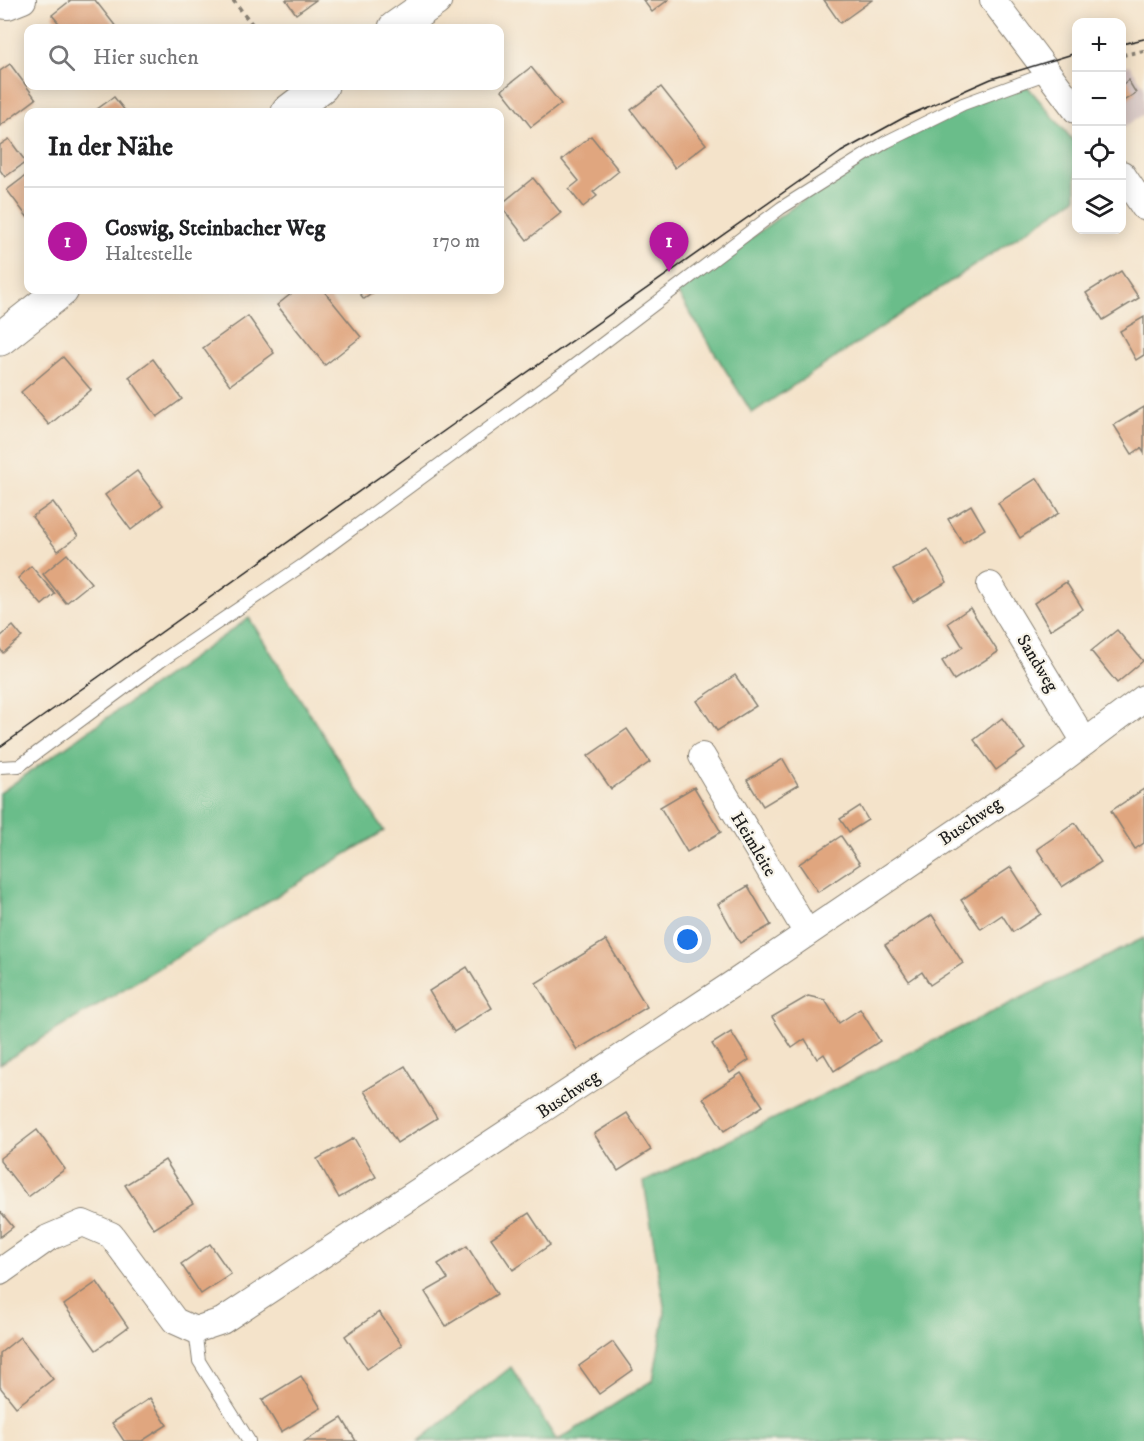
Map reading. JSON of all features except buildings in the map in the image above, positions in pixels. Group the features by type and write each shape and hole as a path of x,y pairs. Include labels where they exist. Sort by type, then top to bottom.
{"main road":[{"path":"401,24 435,0"},
{"path":"293,108 317,90"},
{"path":"0,339 57,294"}],"street":[{"path":"0,5 8,6 23,0"},
{"path":"993,0 1072,104"},
{"path":"1126,180 1144,207"},
{"name":"Sandweg","path":"990,585 1085,742"},
{"name":"Buschweg","path":"195,1330 222,1321 574,1090 1048,770 1144,698"},
{"name":"Heimleite","path":"702,756 807,933"},
{"path":"0,1272 48,1238 83,1223 111,1235 175,1321 195,1330"}],"lane":[{"path":"0,767 19,766 162,661 303,565 568,370 781,208 896,137 963,104 1048,73"},
{"path":"195,1330 199,1361 249,1441"}],"path":[{"path":"233,0 252,24"},
{"path":"1126,54 1144,51"}],"shaded area":[{"path":"1129,65 1144,86 1144,114 1126,125 1126,72 1126,66"}],"green space":[{"path":"1028,87 1072,139 1072,201 752,413 677,292 853,163 995,94"},
{"path":"249,618 384,831 0,1064 0,793"},
{"path":"1144,938 1144,1441 557,1441 653,1380 665,1312 644,1182"},
{"path":"511,1367 557,1441 419,1441"}],"tram line":[{"path":"1126,43 1144,39"},
{"path":"0,747 841,152 905,117 991,79 1072,54"}],"place":[{"name":"Coswig, Steinbacher Weg","path":"669,272"}]}
